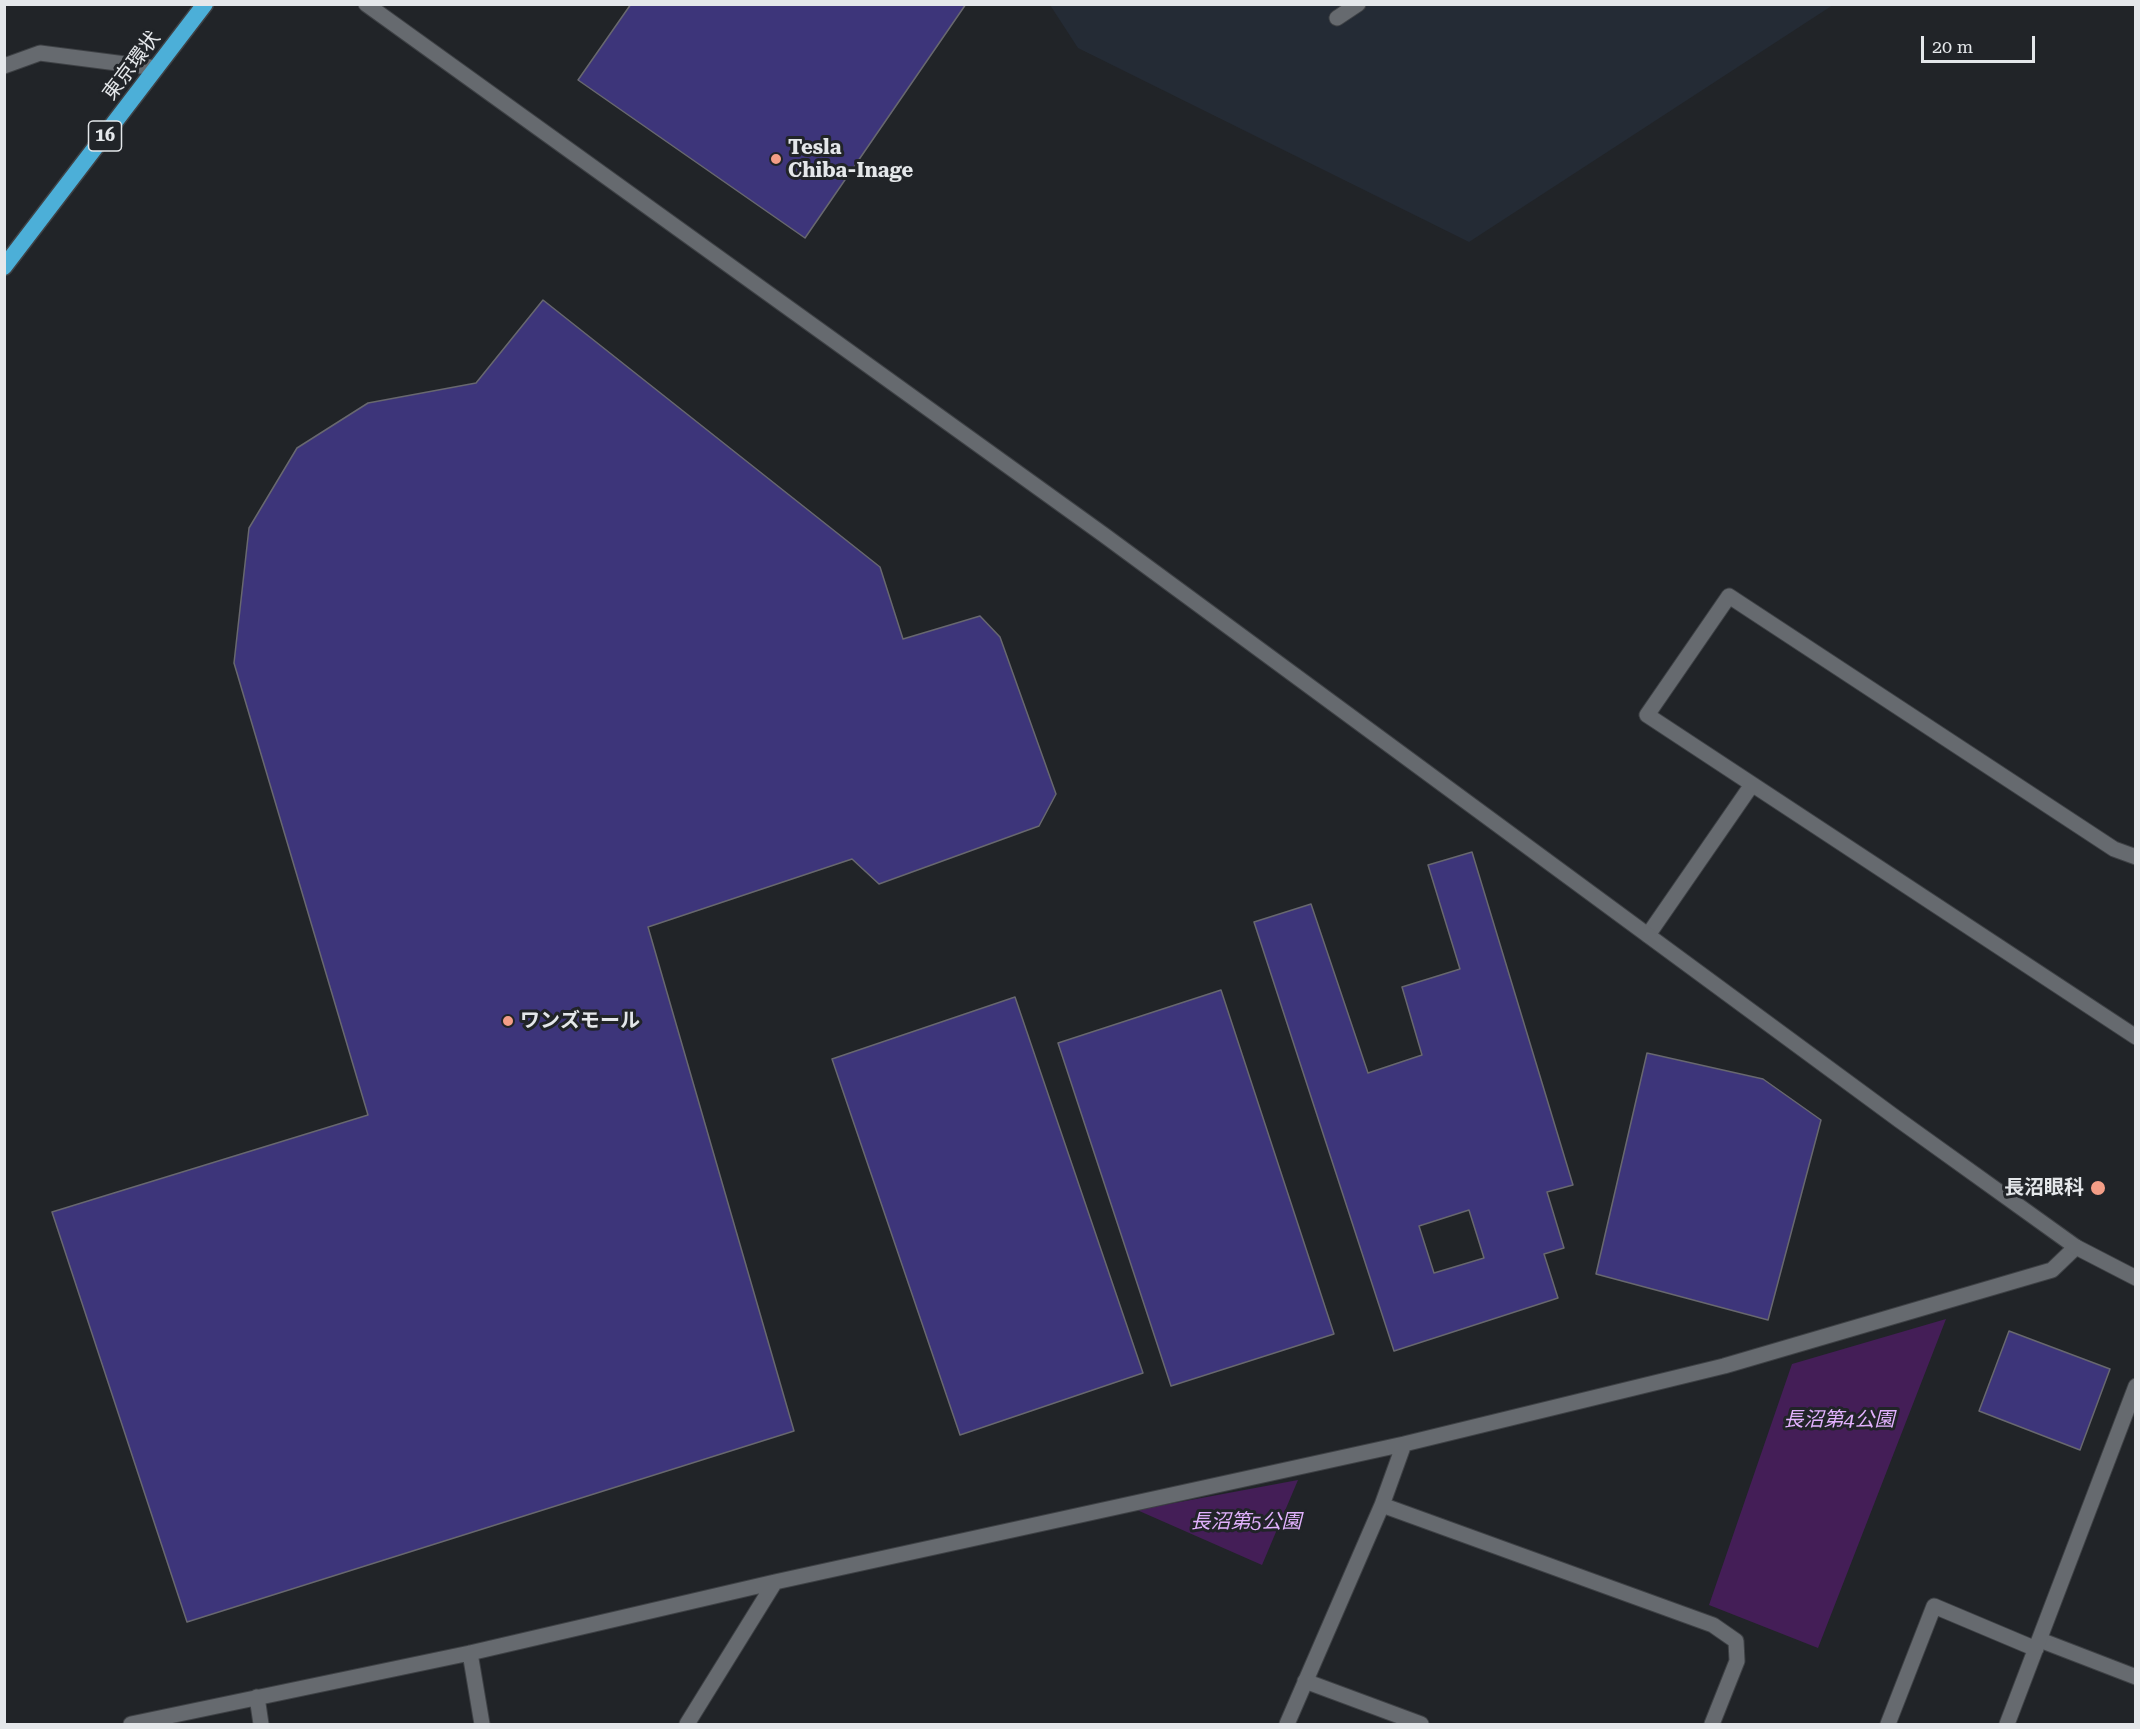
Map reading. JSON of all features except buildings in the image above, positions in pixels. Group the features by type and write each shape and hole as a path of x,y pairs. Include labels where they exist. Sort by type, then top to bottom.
{"highway":[{"name":"東京環状","path":"4,267 205,4"}],"street":[{"path":"366,4 1095,528 2076,1247 2136,1278"},
{"path":"1337,18 1358,4"},
{"path":"4,66 40,53 156,68"},
{"path":"2136,856 2114,849 1729,596 1647,715 1751,786 2136,1037"},
{"path":"1648,935 1751,786"},
{"path":"131,1725 470,1653 775,1582 1404,1444 1724,1366 2052,1270 2076,1247"},
{"path":"2007,1725 2132,1406 2136,1386"},
{"path":"1287,1725 1382,1505 1404,1444"},
{"path":"1382,1505 1713,1625 1736,1641 1737,1661 1712,1725"},
{"path":"687,1725 775,1582"},
{"path":"1888,1725 1934,1606 2136,1677"},
{"path":"470,1653 482,1725"},
{"path":"1305,1682 1421,1725"},
{"path":"257,1697 261,1725"}],"shaded area":[{"path":"1050,5 1833,5 1469,242 1078,48"}],"green space":[{"name":"長沼第4公園","path":"1946,1319 1818,1648 1709,1605 1792,1364"},
{"name":"長沼第5公園","path":"1298,1480 1262,1565 1137,1510"}],"place":[{"name":"Tesla Chiba-Inage","path":"776,159"},
{"name":"ワンズモール","path":"508,1021"},
{"name":"長沼眼科","path":"2098,1188"}]}
